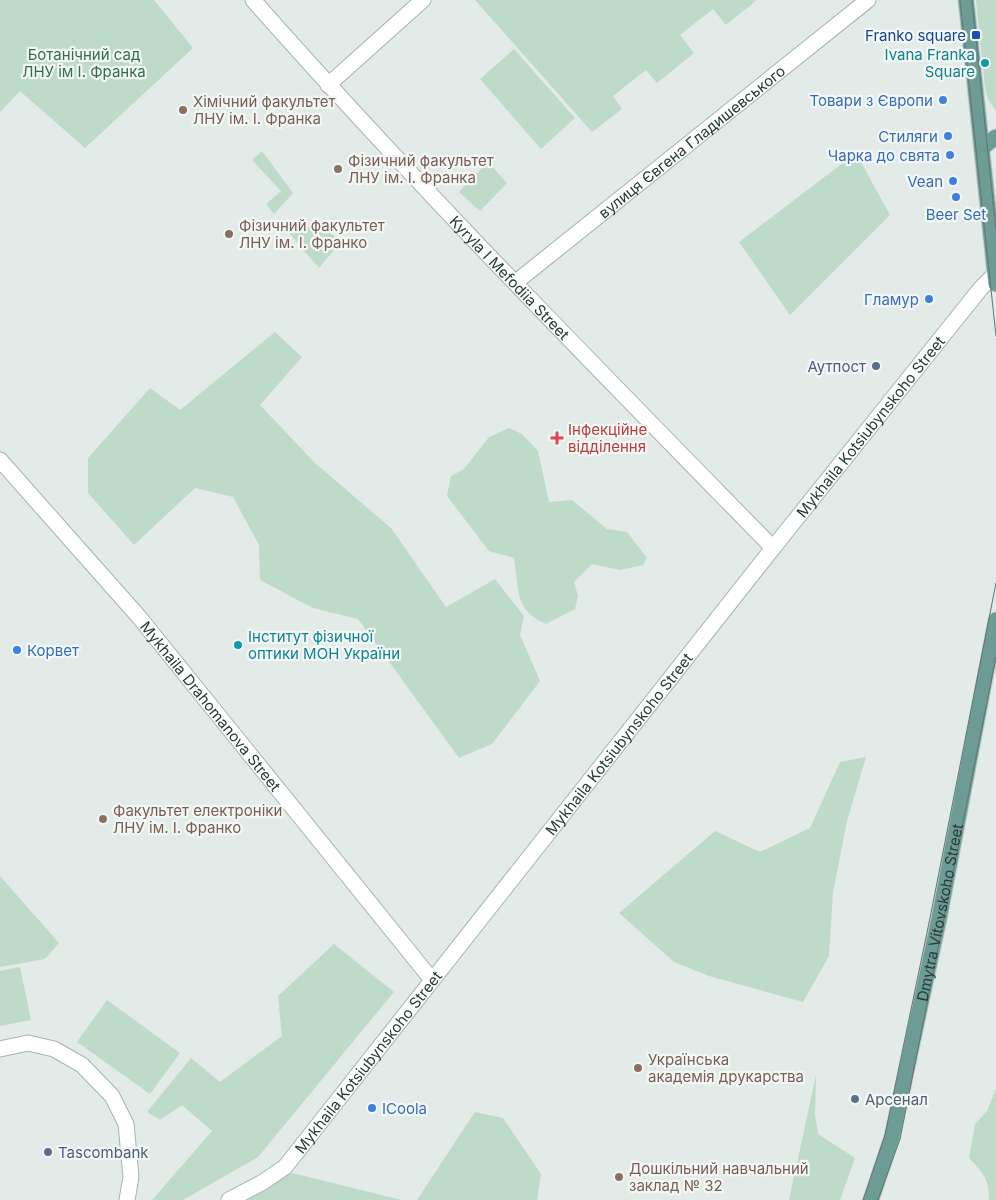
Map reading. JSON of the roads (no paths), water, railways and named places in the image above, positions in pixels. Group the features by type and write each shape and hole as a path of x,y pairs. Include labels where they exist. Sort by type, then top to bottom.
{"main road":[{"path":"966,0 996,277"},
{"path":"982,148 996,137"},
{"name":"Dmytra Vitovskoho Street","path":"871,1200 892,1138 939,919 996,620"}],"street":[{"name":"Kyryla I Mefodiia Street","path":"253,0 328,85 773,548"},
{"path":"328,85 423,0"},
{"name":"вулиця Євгена Гладишевського","path":"516,282 868,0"},
{"name":"Mykhaila Kotsiubynskoho Street","path":"229,1200 285,1167 773,548 996,277"},
{"name":"Mykhaila Drahomanova Street","path":"0,460 139,617 432,980"},
{"path":"0,1049 28,1043 54,1049 82,1065 112,1096 126,1124 131,1177 127,1200"}],"tram line":[{"path":"960,0 996,336"},
{"path":"972,0 996,230"},
{"path":"863,1200 885,1135 996,583"},
{"path":"878,1200 900,1139 996,657"}],"place":[{"name":"Franko square","path":"976,35"},
{"name":"Ivana Franka Square","path":"985,63"},
{"name":"Товари з Європи","path":"943,100"},
{"name":"Хімічний факультет ЛНУ ім. І. Франка","path":"183,110"},
{"name":"Стиляги","path":"948,136"},
{"name":"Чарка до свята","path":"950,155"},
{"name":"Фізичний факультет ЛНУ ім. І. Франка","path":"338,169"},
{"name":"Vean","path":"953,181"},
{"name":"Beer Set","path":"956,197"},
{"name":"Фізичний факультет ЛНУ ім. І. Франко","path":"229,234"},
{"name":"Гламур","path":"929,299"},
{"name":"Аутпост","path":"876,366"},
{"name":"Інфекційне відділення","path":"557,438"},
{"name":"Інститут фізичної оптики МОН України","path":"238,645"},
{"name":"Корвет","path":"17,650"},
{"name":"Факультет електроніки ЛНУ ім. І. Франко","path":"103,819"},
{"name":"Українська академія друкарства","path":"638,1068"},
{"name":"Арсенал","path":"855,1099"},
{"name":"ICoola","path":"372,1108"},
{"name":"Tascombank","path":"48,1152"},
{"name":"Дошкільний навчальний заклад № 32","path":"619,1177"}],"park label":[{"name":"Ботанічний сад ЛНУ ім І. Франка","path":"84,62"}]}
